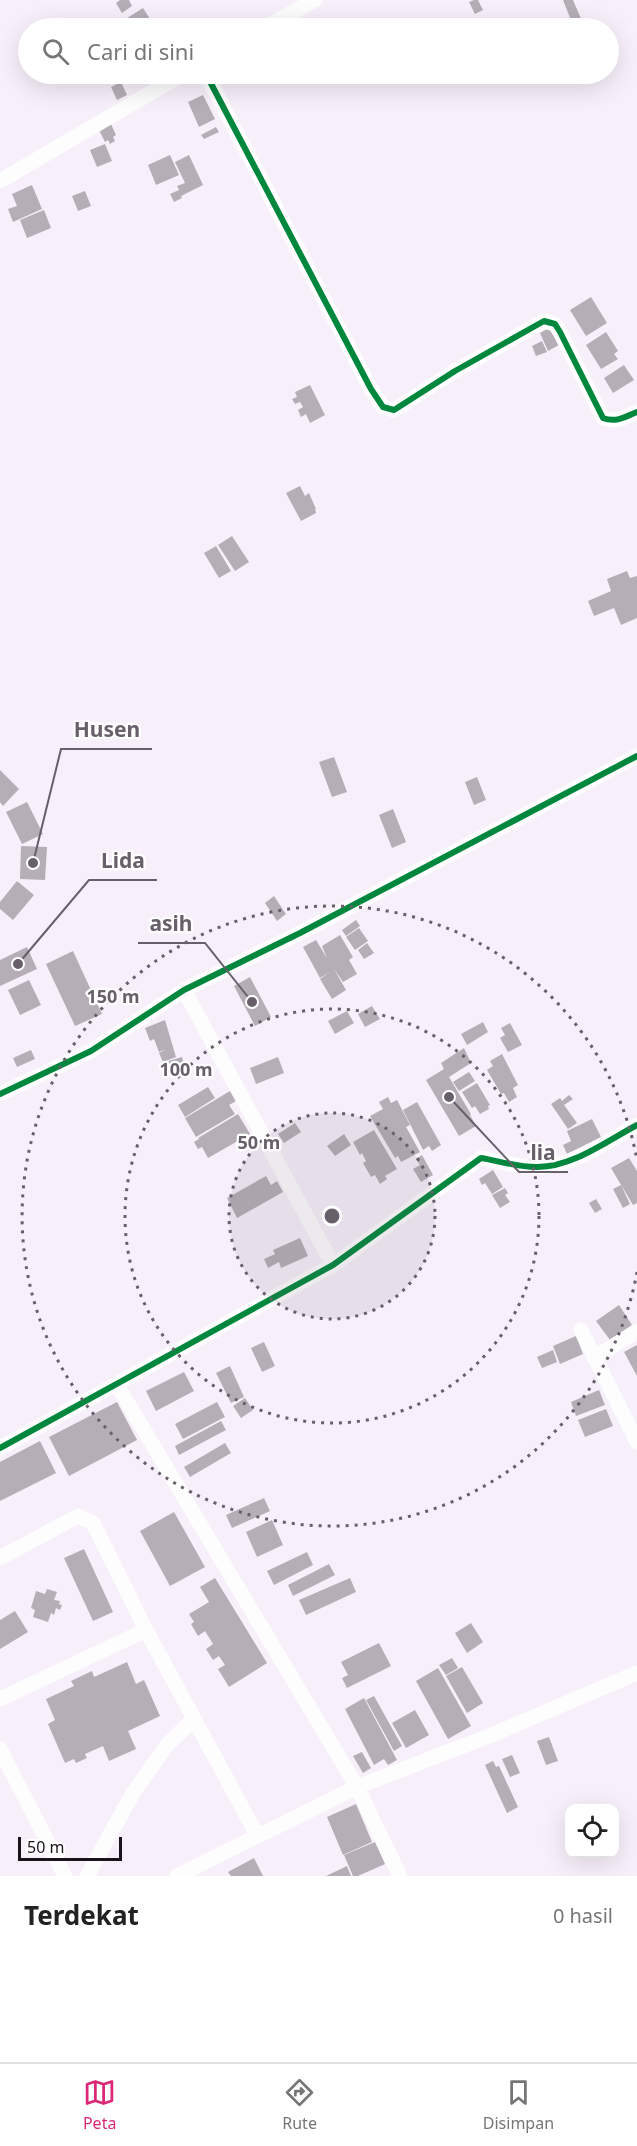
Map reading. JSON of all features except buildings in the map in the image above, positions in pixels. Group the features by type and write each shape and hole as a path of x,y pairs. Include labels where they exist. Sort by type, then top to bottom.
{"street":[{"path":"282,18 315,0"},
{"path":"0,181 166,84"},
{"path":"211,84 383,407 394,410 455,371 544,321 555,324 561,332 603,418 610,421 619,420 637,412"},
{"path":"0,1094 91,1051 184,990 300,933 637,756"},
{"path":"184,990 333,1265"},
{"path":"0,1448 333,1265 481,1158 537,1167 555,1165 572,1160 637,1125"},
{"path":"581,1330 637,1442"},
{"path":"594,1358 637,1331"},
{"path":"117,1385 357,1787 400,1876"},
{"path":"0,1558 78,1516 93,1523 146,1630 256,1835"},
{"path":"0,1699 146,1630"},
{"path":"177,1876 357,1787 489,1736 637,1673"},
{"path":"87,1876 133,1793 167,1745 194,1719"},
{"path":"0,1749 65,1876"}],"cycle path":[{"path":"211,84 371,389 383,407 394,410 455,371 544,321 555,324 560,332 603,418 616,420 637,412"},
{"path":"0,1094 91,1051 184,990 300,933 637,756"},
{"path":"0,1448 333,1265 481,1158 522,1166 549,1166 588,1152 637,1125"}],"place":[{"name":"Husen","path":"33,863"},
{"name":"Lida","path":"18,964"},
{"name":"asih","path":"252,1002"},
{"name":"lia","path":"449,1097"}]}
